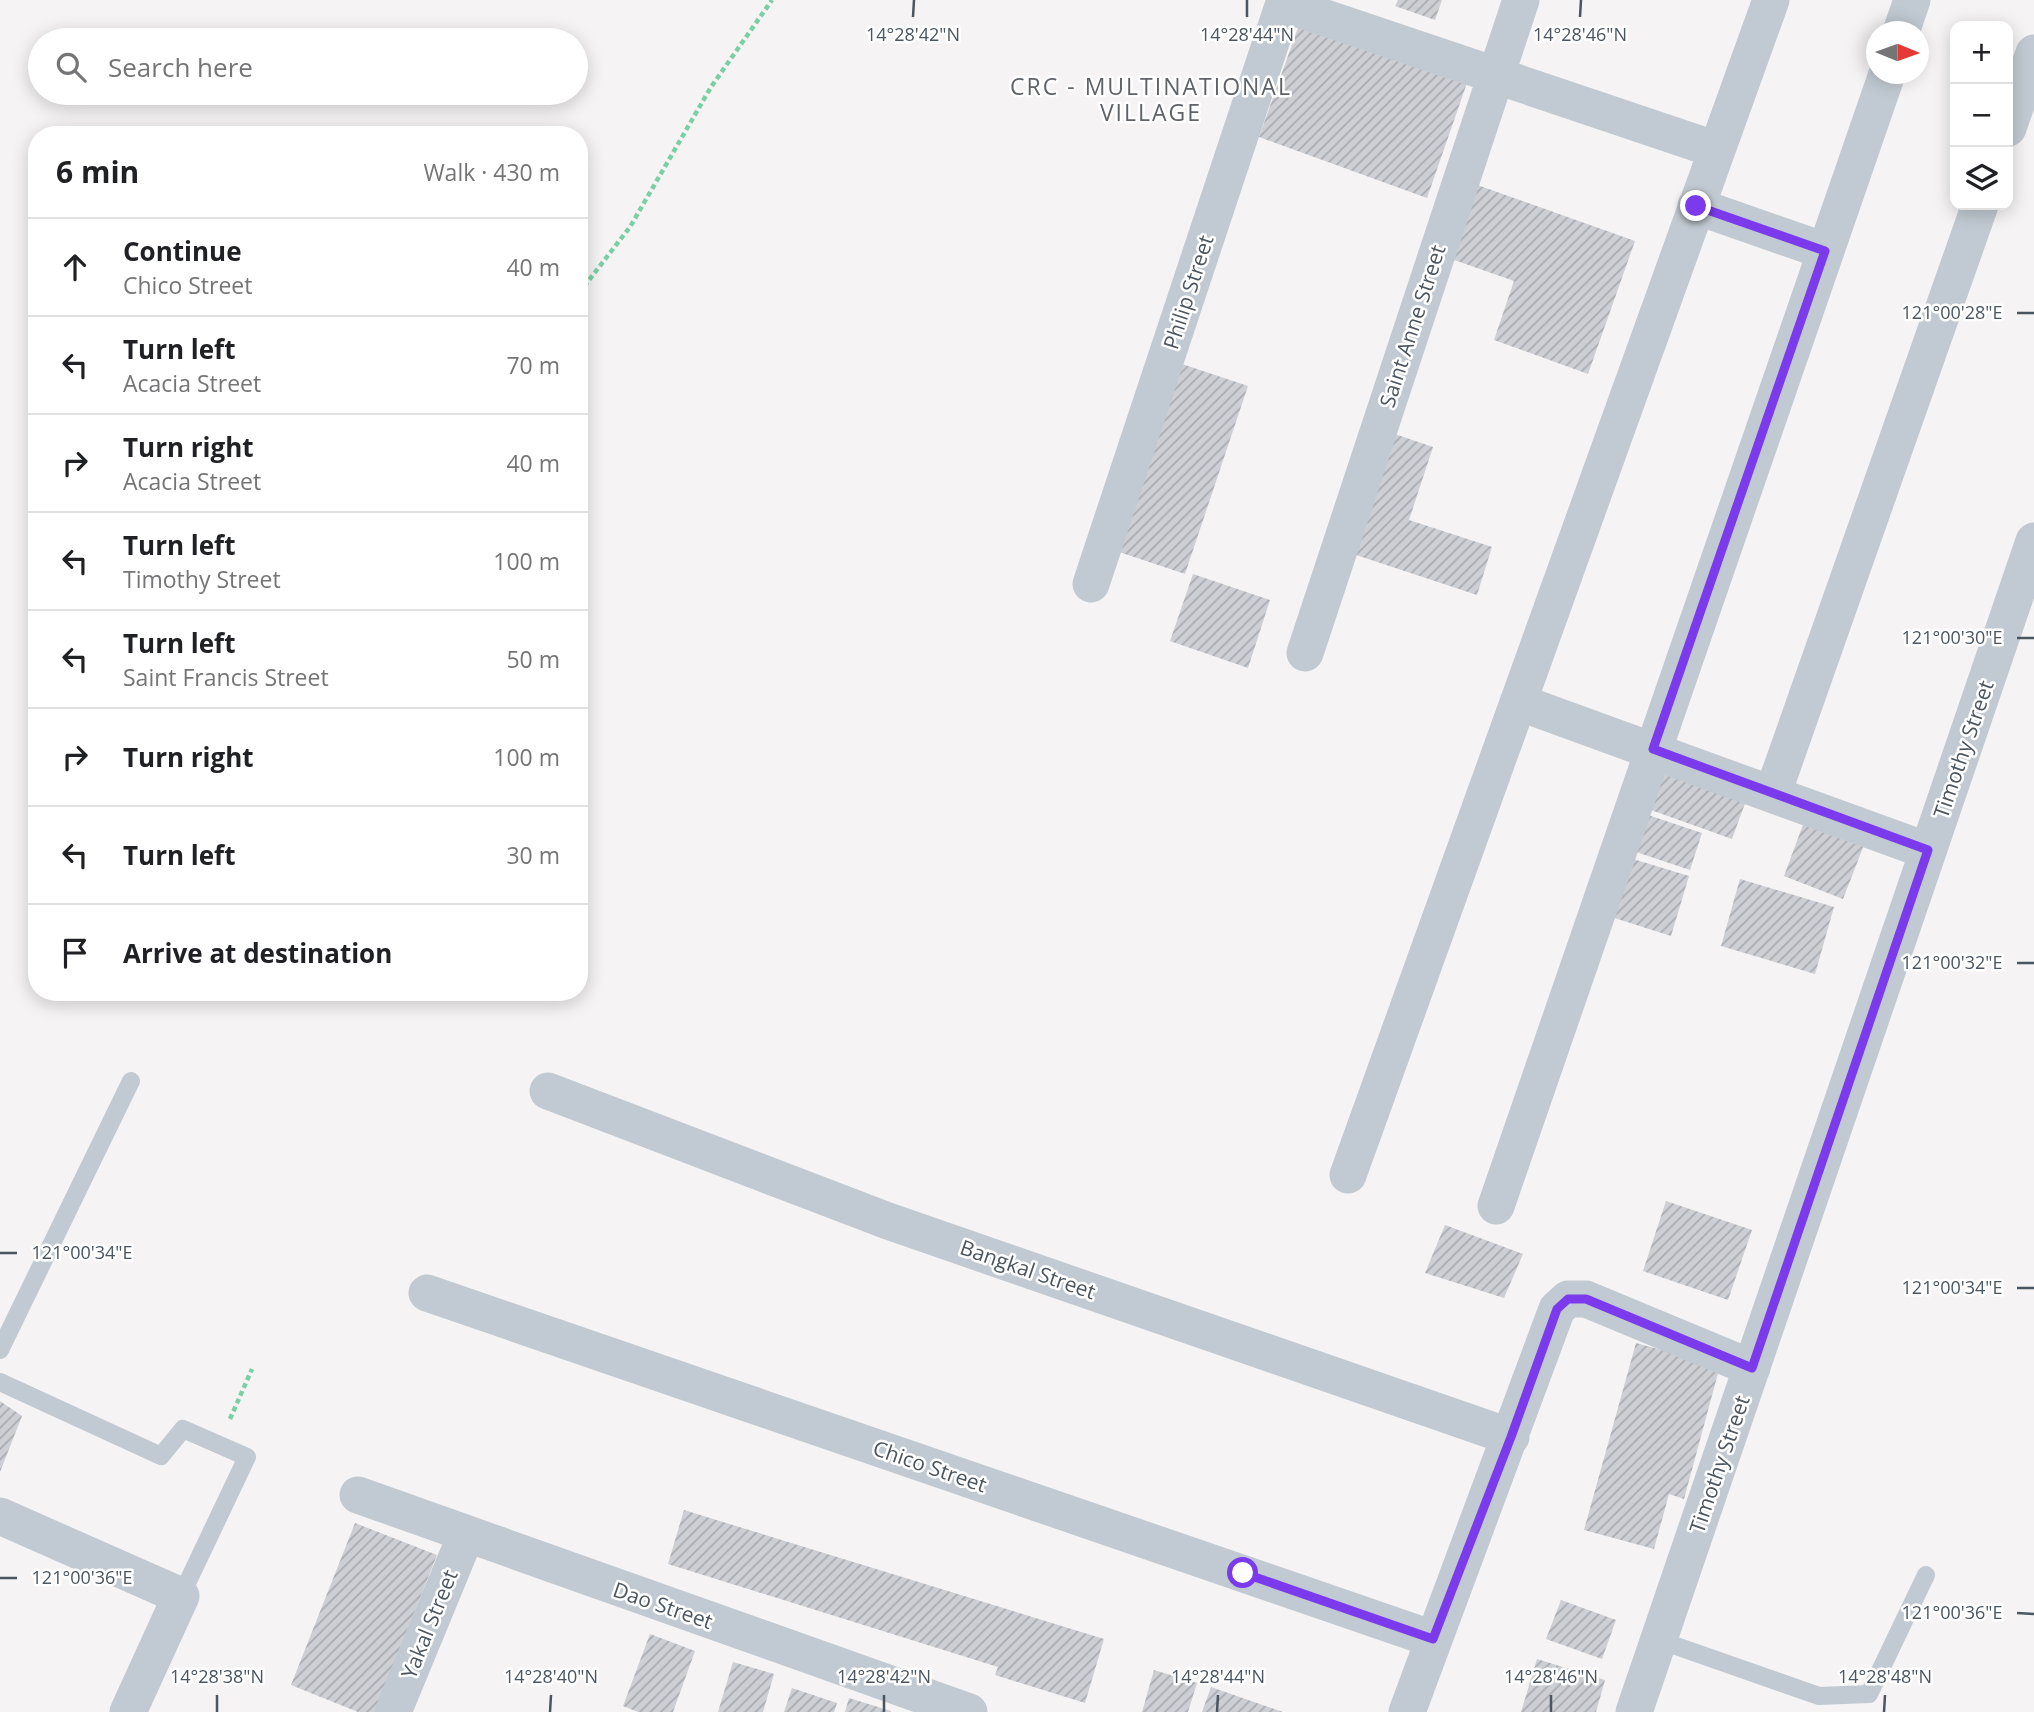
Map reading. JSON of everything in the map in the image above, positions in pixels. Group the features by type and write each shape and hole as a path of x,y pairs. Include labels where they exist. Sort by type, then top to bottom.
{"street":[{"name":"Saint Anne Street","path":"1305,653 1521,0"},
{"path":"1348,1175 1771,0"},
{"path":"1905,21 1912,0"},
{"path":"1284,2 1717,149"},
{"name":"Philip Street","path":"1091,584 1284,2"},
{"path":"2013,114 2034,53"},
{"path":"1496,1206 1883,84"},
{"path":"1696,206 1825,251"},
{"path":"1773,793 1978,210"},
{"name":"Timothy Street","path":"1634,1712 2034,541"},
{"path":"1518,702 1928,850"},
{"name":"Bangkal Street","path":"548,1091 888,1222 1511,1437"},
{"name":"Chico Street","path":"427,1293 1433,1639"},
{"path":"1407,1712 1557,1309 1568,1299 1586,1299 1752,1368"},
{"name":"Dao Street","path":"358,1495 969,1712"},
{"path":"0,1516 181,1596 128,1712"},
{"name":"Yakal Street","path":"393,1712 466,1535"}],"lane":[{"path":"0,1350 131,1081"},
{"path":"0,1382 161,1456 183,1429 247,1457 181,1596"},
{"path":"1659,1640 1819,1696 1869,1694 1926,1575"}],"path":[{"path":"588,281 630,227 711,87 772,0"},
{"path":"219,1445 252,1369"}],"building":[{"path":"1398,0 1442,0 1435,20 1395,6"},
{"path":"1300,22 1467,83 1427,198 1259,137"},
{"path":"1466,181 1635,241 1588,374 1494,340 1514,281 1440,255"},
{"path":"1176,362 1248,386 1185,574 1113,550"},
{"path":"1386,431 1433,447 1409,520 1492,547 1477,595 1347,552"},
{"path":"1193,574 1270,600 1248,668 1170,641"},
{"path":"1652,764 1747,798 1732,839 1637,805"},
{"path":"1639,812 1702,833 1690,870 1627,849"},
{"path":"1804,822 1864,845 1843,899 1784,876"},
{"path":"1620,855 1689,876 1671,936 1602,914"},
{"path":"1740,879 1834,907 1815,974 1721,946"},
{"path":"1666,1201 1752,1230 1728,1300 1643,1271"},
{"path":"1445,1225 1523,1254 1504,1298 1425,1273"},
{"path":"1636,1343 1720,1366 1684,1499 1669,1494 1654,1549 1584,1530"},
{"path":"0,1401 22,1416 0,1472"},
{"path":"684,1510 1104,1639 1085,1703 995,1675 998,1667 668,1564"},
{"path":"355,1523 437,1555 375,1712 358,1712 291,1685"},
{"path":"1561,1600 1616,1620 1602,1659 1546,1639"},
{"path":"650,1634 695,1651 673,1712 638,1712 623,1706"},
{"path":"1537,1659 1605,1680 1596,1712 1521,1712"},
{"path":"733,1662 774,1674 763,1712 718,1712"},
{"path":"1154,1670 1197,1683 1188,1712 1142,1712"},
{"path":"1211,1687 1283,1712 1202,1712"},
{"path":"792,1688 837,1703 834,1712 784,1712"},
{"path":"849,1698 891,1711 891,1712 845,1712"}],"district":[{"name":"CRC - MULTINATIONAL VILLAGE","path":"1151,99"}],"route":[{"path":"1243,1573 1433,1639 1557,1309 1568,1299 1586,1299 1752,1368 1928,850 1653,749 1825,251 1696,206"}]}
